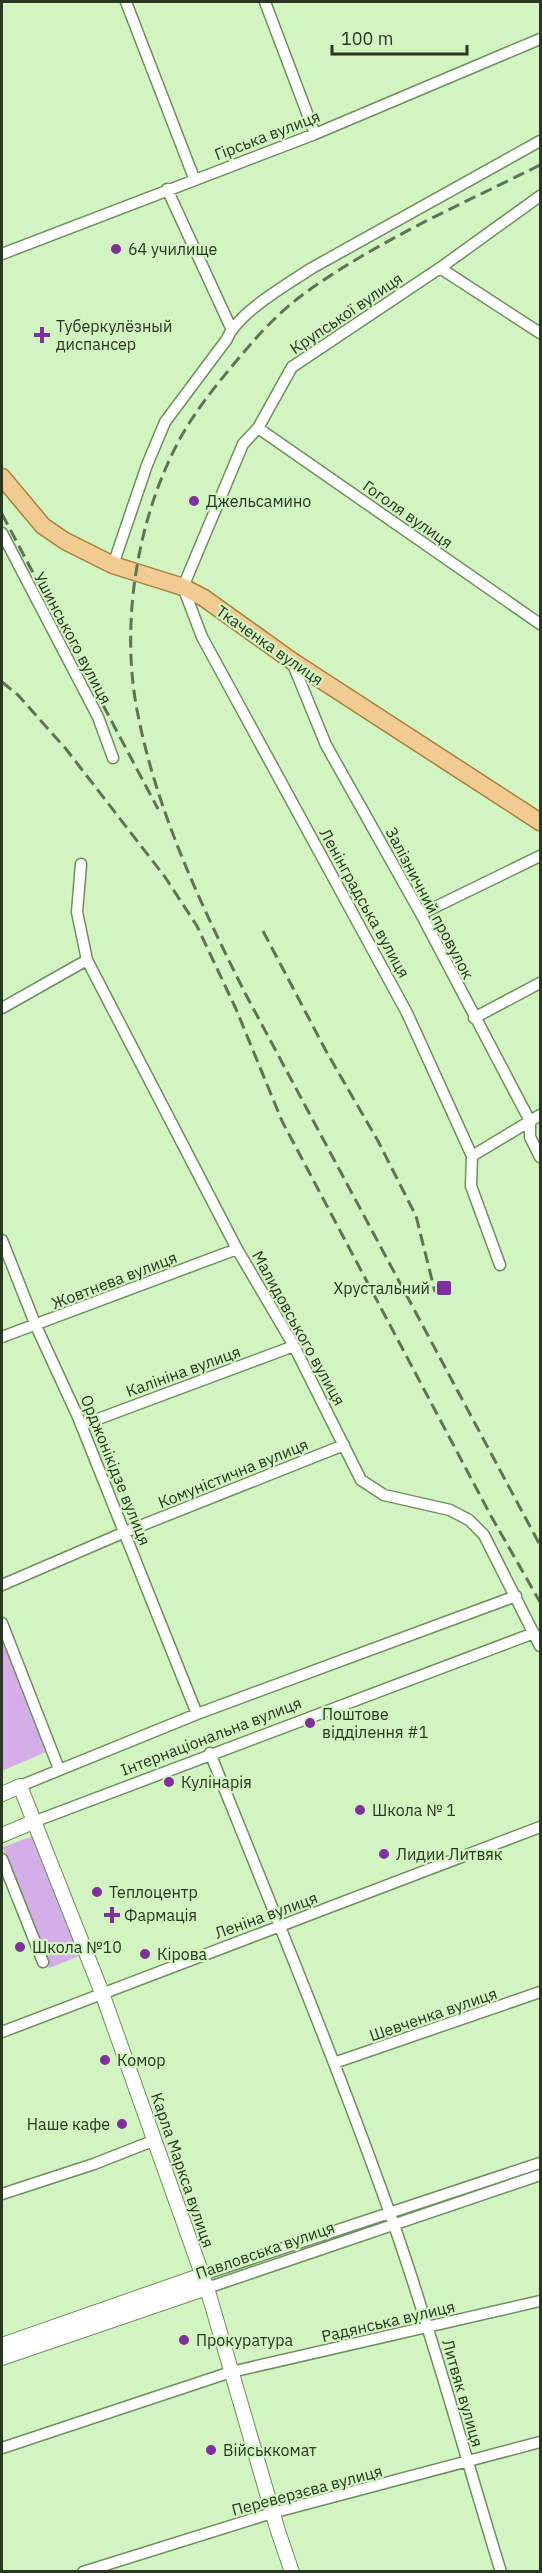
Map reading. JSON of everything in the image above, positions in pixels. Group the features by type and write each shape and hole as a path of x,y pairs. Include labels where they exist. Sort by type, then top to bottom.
{"main road":[{"name":"Ткаченка вулиця","path":"2,477 43,526 88,555 183,587 204,598 292,661 540,822"}],"street":[{"path":"126,2 194,178"},
{"path":"265,2 315,134"},
{"name":"Гірська вулиця","path":"2,254 194,178 315,134 540,39"},
{"path":"114,565 147,465 165,422 227,339 231,328 279,290 312,268 540,141"},
{"path":"167,189 231,328"},
{"name":"Крупської вулиця","path":"183,587 243,444 258,428 292,367 440,268 540,196"},
{"path":"440,268 540,333"},
{"name":"Гоголя вулиця","path":"258,428 540,624"},
{"name":"Ушинського вулиця","path":"2,533 98,717 113,758"},
{"name":"Ленінградська вулиця","path":"183,587 202,637 407,1012 472,1156 471,1186 501,1265"},
{"name":"Залізничний провулок","path":"292,661 326,744 421,914 530,1120 530,1137 540,1157"},
{"path":"421,914 540,856"},
{"name":"Малидовського вулиця","path":"81,864 77,912 87,960 237,1249 294,1346 362,1479 384,1495 450,1510 469,1520 484,1535 540,1646"},
{"path":"2,1008 87,960"},
{"path":"474,1018 540,983"},
{"path":"472,1156 540,1115"},
{"name":"Орджонікідзе вулиця","path":"2,1240 36,1326 82,1425 197,1714"},
{"name":"Жовтнева вулиця","path":"2,1338 237,1249"},
{"name":"Калініна вулиця","path":"82,1425 294,1346"},
{"name":"Комуністична вулиця","path":"2,1585 125,1532 344,1445"},
{"name":"Інтернаціональна вулиця","path":"2,1794 197,1714 516,1596"},
{"path":"2,1623 59,1769"},
{"name":"Інтернаціональна вулиця","path":"2,1834 210,1753 534,1633"},
{"name":"Литвяк вулиця","path":"210,1753 334,2063 394,2224 428,2328 501,2571"},
{"name":"Карла Маркса вулиця","path":"20,1786 102,1993 205,2281 272,2513 292,2571"},
{"name":"Леніна вулиця","path":"2,2032 540,1827"},
{"path":"2,1859 43,1962"},
{"name":"Шевченка вулиця","path":"334,2063 540,1992"},
{"path":"2,2194 94,2164 155,2140"},
{"name":"Павловська вулиця","path":"2,2358 390,2213 540,2163"},
{"name":"Павловська вулиця","path":"2,2345 394,2224 540,2175"},
{"name":"Радянська вулиця","path":"2,2448 231,2372 540,2301"},
{"name":"Переверзєва вулиця","path":"83,2571 272,2513 540,2442"}],"shaded area":[{"path":"2,1632 48,1751 2,1771"},
{"path":"36,1835 82,1955 49,1968 3,1847"}],"railway":[{"path":"540,165 420,224 333,274 287,308 246,350 195,415 167,466 144,533 132,604 131,640 132,676 145,747 168,820 196,890 245,993 540,1545"},
{"path":"2,514 158,809"},
{"path":"2,682 18,695 66,749 165,877 197,926 236,1009 282,1121 491,1516 540,1602"},
{"path":"263,931 326,1051 378,1141 416,1216 435,1292"}],"place":[{"name":"64 училище","path":"116,249"},
{"name":"Туберкулёзный диспансер","path":"42,335"},
{"name":"Джельсамино","path":"194,501"},
{"name":"Хрустальний","path":"444,1288"},
{"name":"Поштове відділення #1","path":"310,1723"},
{"name":"Кулінарія","path":"169,1782"},
{"name":"Школа № 1","path":"360,1810"},
{"name":"Лидии Литвяк","path":"384,1854"},
{"name":"Теплоцентр","path":"97,1892"},
{"name":"Фармація","path":"112,1915"},
{"name":"Школа №10","path":"20,1947"},
{"name":"Кірова","path":"145,1954"},
{"name":"Комор","path":"105,2060"},
{"name":"Наше кафе","path":"122,2124"},
{"name":"Прокуратура","path":"184,2340"},
{"name":"Військкомат","path":"211,2450"}]}
